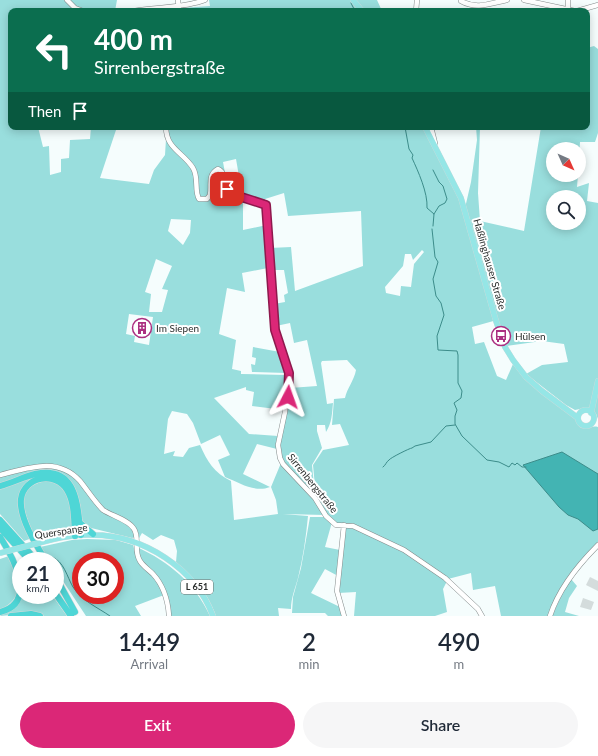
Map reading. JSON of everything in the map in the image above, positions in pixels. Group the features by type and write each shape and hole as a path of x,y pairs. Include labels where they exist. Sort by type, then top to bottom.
{"highway":[{"path":"0,486 36,474 49,473 66,481 74,492 79,522 78,535"},
{"path":"40,552 23,516 21,498 29,484 40,479 49,478 60,482 65,487 72,504 78,535"},
{"path":"0,520 29,552"},
{"path":"79,522 83,527 94,534"},
{"path":"0,528 22,552"},
{"path":"0,537 12,557 20,582 20,592 16,602 9,608 0,612"},
{"path":"64,594 75,615"},
{"path":"64,598 75,615"},
{"path":"64,603 75,615"},
{"path":"11,616 31,614 40,616"}],"main road":[{"path":"353,0 360,8"},
{"name":"Haßlinghauser Straße","path":"426,130 461,198 496,321 505,347 526,377 578,418 578,421 582,426 591,425"},
{"path":"598,381 590,415 591,425 598,425"},
{"name":"Haßlinghauser Straße","path":"568,410 590,415"},
{"path":"578,418 590,415"},
{"name":"Querspange","path":"0,553 50,540 78,535 94,534 119,537 136,543 168,559 189,577 202,594 213,616"}],"street":[{"path":"67,0 75,8"},
{"path":"149,8 178,2 192,5 205,0"},
{"path":"461,1 470,5 486,6 507,0"},
{"path":"524,0 559,8"},
{"path":"587,8 598,5"},
{"name":"Sirrenbergstraße","path":"166,130 168,141 193,168 197,184 197,195 199,199 207,199 210,195 210,180 212,174 218,169 223,173 227,189 232,194 266,205 275,330 289,373 285,412 278,445 280,458 283,464 315,498 326,516 336,525 353,526 404,550 445,578 478,610 482,616"},
{"path":"432,130 435,148"},
{"path":"0,475 45,465 67,470 80,481 92,498 104,510 132,526 136,533 137,554 140,560 163,588 168,605 169,616"},
{"path":"344,526 337,591 344,616"},
{"path":"550,616 566,583 583,560 598,545"}],"shaded area":[{"path":"0,0 117,0 116,8 8,8 8,130 39,130 43,147 49,146 50,175 61,172 61,159 69,158 70,140 90,139 91,130 116,130 100,178 149,184 154,170 165,155 166,139 171,147 183,158 185,157 170,140 167,130 435,130 435,132 427,135 455,188 463,209 488,298 493,307 465,208 471,182 477,140 476,130 480,130 478,193 480,221 524,231 541,130 590,130 590,47 594,46 598,49 598,133 595,142 546,142 546,182 577,182 577,187 589,183 587,201 598,203 598,419 596,414 585,408 575,410 566,405 526,374 542,365 568,362 564,344 542,341 507,346 497,320 472,327 475,344 484,342 497,376 506,380 513,364 524,378 540,392 574,416 580,427 598,427 598,542 569,576 557,595 549,616 501,616 495,586 473,590 471,573 448,579 443,589 447,612 435,616 354,616 356,592 338,593 341,552 345,526 352,526 372,534 353,525 336,524 327,516 316,497 313,465 323,450 349,445 340,424 332,425 334,399 345,398 356,370 347,360 322,361 321,363 327,404 333,403 331,422 326,432 325,425 317,425 317,431 322,448 312,465 315,496 283,463 281,457 280,445 287,413 290,388 317,386 307,340 294,343 290,323 276,326 274,304 285,302 284,295 288,293 284,270 272,270 270,248 291,247 295,291 363,266 361,211 288,216 284,193 265,199 265,205 257,202 243,202 243,230 267,225 268,268 242,273 245,292 227,288 219,334 236,340 232,369 241,371 241,374 287,376 284,410 252,406 254,392 246,390 246,387 214,398 249,434 278,436 277,449 257,444 243,474 270,487 264,489 253,488 225,477 218,460 230,455 220,435 201,444 193,423 187,414 172,411 168,419 164,454 175,451 173,456 183,457 189,448 200,445 212,466 225,478 231,481 234,520 278,514 276,500 271,487 281,463 315,498 325,515 283,514 308,516 303,555 292,597 291,609 278,608 279,616 216,616 209,600 200,586 176,562 177,551 174,540 161,535 153,540 142,533 138,540 134,527 126,520 104,508 74,473 52,465 38,465 39,467 48,466 64,470 71,474 76,478 99,507 108,514 128,524 132,528 135,537 132,538 87,527 82,519 80,504 75,489 68,479 59,474 49,472 37,473 0,484","holes":["236,159 240,182 227,184 223,162","171,219 191,220 190,233 183,245 168,231","422,250 424,252 414,264 411,287 401,286 400,296 386,293 385,287 403,266 405,254 411,254 413,260","156,259 172,266 162,289 168,290 162,312 149,312 151,294 145,292","129,314 153,317 149,345 134,342 135,336 126,334"]},
{"path":"209,0 377,0 381,8 182,8 210,6"},
{"path":"253,347 280,352 287,373 252,372 251,364 255,365 256,358 252,357"},
{"path":"562,452 598,474 598,529 593,531 578,519 568,515 559,507 523,465"},
{"path":"37,475 66,485 36,478 20,499 32,538 24,541 0,514 0,487"},
{"path":"49,480 63,487 70,500 72,527 67,532 35,538 27,519 24,502 25,495 29,488 37,483"},
{"path":"310,517 326,517 332,522 325,547 340,550 338,576 325,569 311,593 340,607 343,616 328,616 325,613 292,613 293,597 301,568"},
{"path":"87,539 116,540 133,545 136,555 159,584 164,595 135,606 141,616 86,616 78,604 124,604 124,552 72,552 72,595 64,583 64,552 43,552 40,547 72,540"},
{"path":"137,547 160,559 180,575 197,593 210,616 170,616 166,594 141,560"},
{"path":"9,556 12,563 12,601 0,610 0,559"},
{"path":"571,579 577,586 569,598 565,612 579,616 552,616 564,590"},
{"path":"13,604 58,604 67,616 44,616 34,613 0,616"}],"building":[{"path":"590,577 598,581 598,591 586,585"},
{"path":"583,598 594,602 591,610 580,607"}],"waterway":[{"path":"351,3 354,8"},
{"path":"406,130 409,149 413,155 412,158 420,176 426,196 427,208 434,214 433,226"},
{"path":"433,170 439,182 443,186 447,199 445,203 439,206 434,214"},
{"path":"432,229 435,257 438,262 433,279 436,296 441,303 444,315 437,336 438,350 457,351 458,355 458,383 462,391 461,398 454,403 457,410 455,424 462,436 487,460 499,462 509,467 512,463 515,465 517,463 522,467 526,467"},
{"path":"383,467 390,459 400,453 415,446 431,442 446,426 455,425"},
{"path":"64,569 77,592 90,603 110,616"}],"place":[{"name":"Im Siepen","path":"142,328"},
{"name":"Hülsen","path":"501,336"}],"route":[{"path":"227,189 232,194 266,205 275,330 289,373 288,397"}]}
